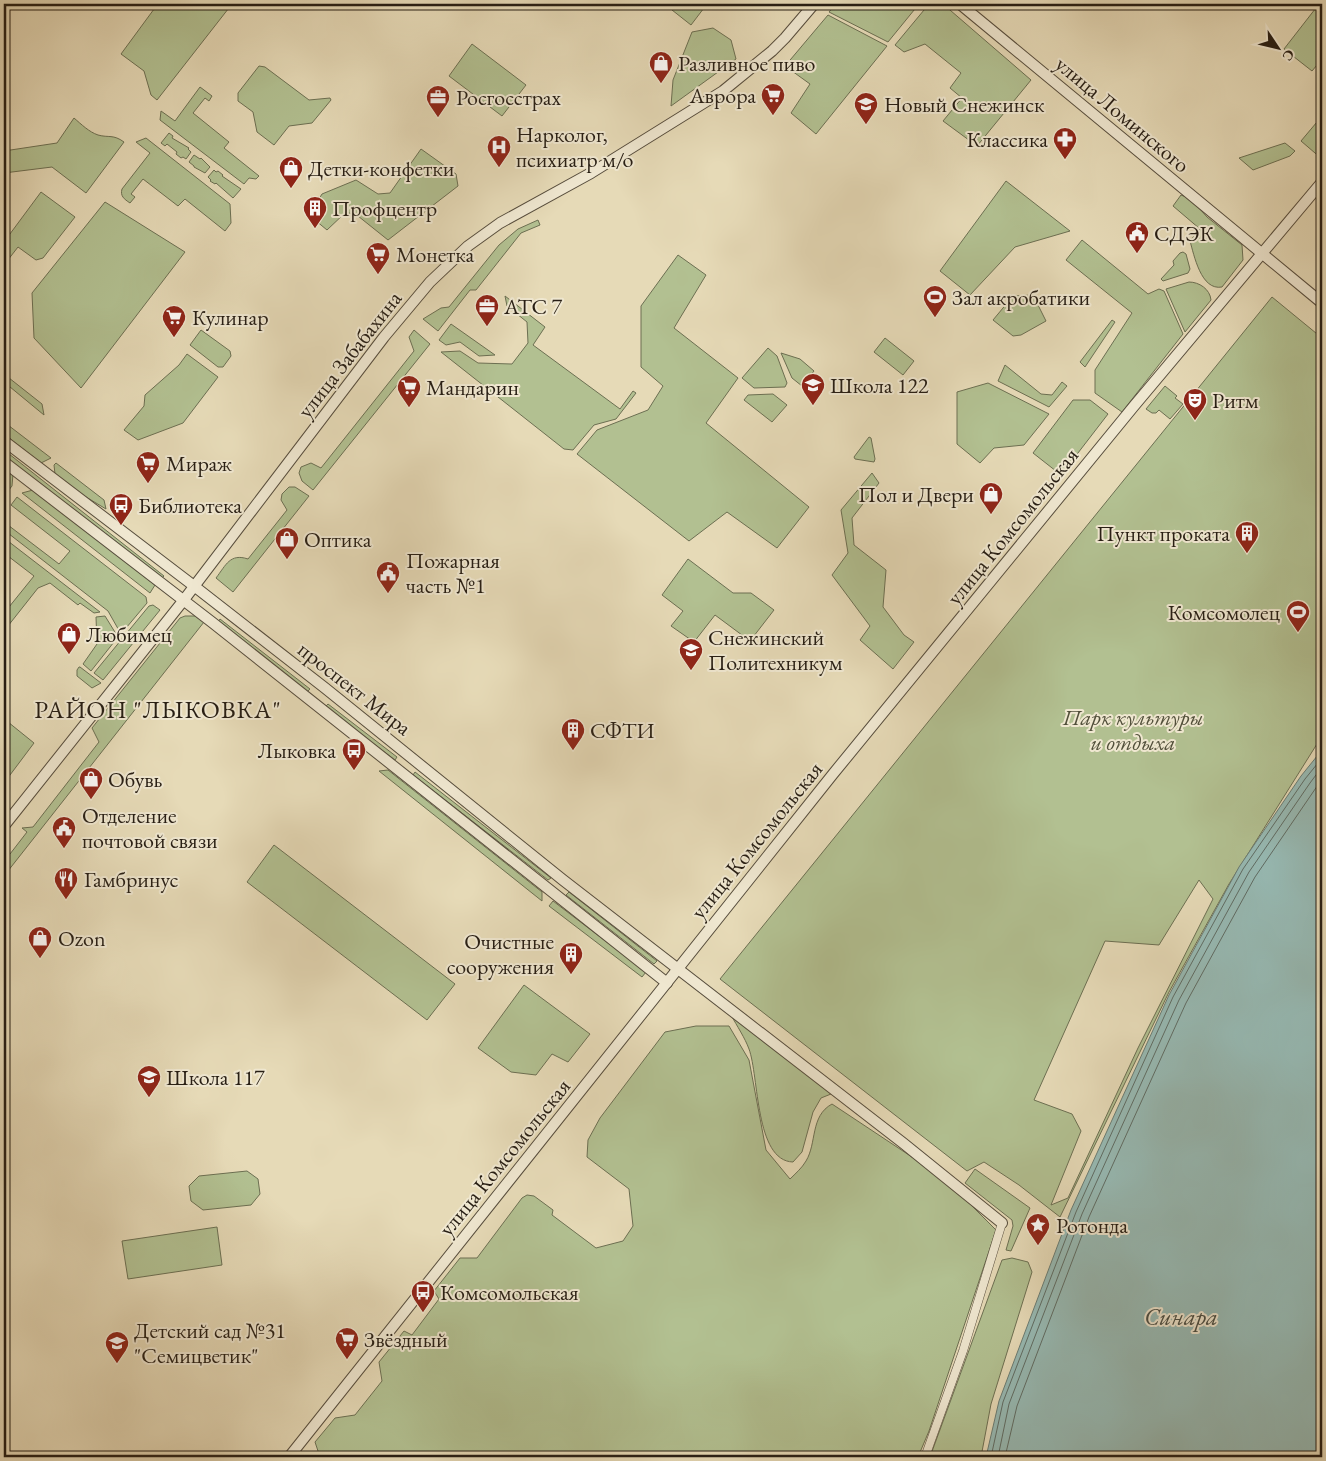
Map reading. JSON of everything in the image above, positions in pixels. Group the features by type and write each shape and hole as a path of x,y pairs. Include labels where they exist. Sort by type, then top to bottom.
{"street":[{"name":"улица Забабахина","path":"4,826 183,601 384,337 430,282 461,252 500,223 591,173 723,91 779,44 814,4"},
{"name":"улица Ломинского","path":"960,4 1322,303"},
{"name":"улица Комсомольская","path":"289,1457 845,759 1134,406 1322,182"},
{"name":"проспект Мира","path":"4,441 325,688 563,880 903,1143 1002,1223"},
{"name":"проспект Мира","path":"4,462 314,702 667,983"},
{"path":"314,702 325,688"},
{"path":"403,774 415,759"},
{"path":"554,893 563,880"},
{"path":"925,1457 963,1351 1002,1223"}],"green space":[{"path":"232,4 157,100 151,95 144,71 121,54 157,5"},
{"path":"677,4 707,4 691,25 672,10"},
{"path":"836,4 919,4 888,42 829,12"},
{"path":"929,4 943,4 1031,80 977,146 943,121 962,98 950,88 961,73 925,44 904,52 895,45"},
{"path":"1319,4 1322,4 1322,59 1312,71 1284,49"},
{"path":"828,15 887,46 816,134 791,113 810,84 792,71 780,72"},
{"path":"713,28 731,40 736,59 671,106 673,80 692,32"},
{"path":"472,44 526,85 502,116 449,76"},
{"path":"259,66 265,67 309,100 330,98 331,100 312,123 289,126 274,145 257,132 253,112 238,101 238,93"},
{"path":"200,87 212,96 209,101 205,98 193,113 229,142 224,148 259,176 256,179 249,178 244,184 160,120 161,111 175,121"},
{"path":"1322,116 1322,159 1301,141"},
{"path":"74,118 95,134 114,137 124,142 86,193 52,167 4,173 4,151 57,143"},
{"path":"169,133 173,136 172,138 189,148 191,152 186,159 181,158 167,144 165,146 161,143"},
{"path":"146,138 230,204 231,223 225,231 185,199 178,206 143,179 131,194 135,197 130,203 123,197 122,189 150,153 136,142"},
{"path":"1285,143 1295,151 1290,156 1253,170 1239,158"},
{"path":"421,149 456,174 458,186 388,240 358,216 346,212 327,230 309,215 322,194 356,180 378,194 390,193"},
{"path":"194,155 201,158 210,167 205,173 189,162"},
{"path":"214,170 241,189 233,198 216,183 210,181 208,177"},
{"path":"1006,181 1070,231 1015,247 970,295 940,271"},
{"path":"41,192 75,217 43,258 36,260 18,247 4,265 4,242"},
{"path":"1181,195 1191,199 1207,217 1242,245 1243,260 1222,287 1215,287 1209,283 1196,263 1190,241 1200,229 1173,206"},
{"path":"105,202 185,252 81,388 34,338 32,293"},
{"path":"538,220 540,225 521,233 476,290 470,290 438,331 423,319 441,308 449,307 499,245 518,229"},
{"path":"1082,240 1148,294 1159,289 1164,291 1183,334 1122,412 1095,393 1095,370 1132,313 1066,260"},
{"path":"1183,252 1186,254 1190,269 1188,273 1163,281 1161,279 1174,265 1173,261"},
{"path":"678,255 706,275 674,328 738,378 706,423 809,507 777,548 727,512 689,541 577,454 597,430 648,410 663,386 641,367 641,306"},
{"path":"1189,282 1197,283 1203,287 1209,293 1211,300 1185,332 1166,289"},
{"path":"1033,295 1046,321 1021,335 1013,336 993,320 1013,296"},
{"path":"505,296 545,327 533,345 620,409 633,391 636,393 616,419 594,425 573,450 564,449 441,352 460,351 478,363 512,364 528,343 527,322 507,306"},
{"name":"Парк культуры и отдыха","path":"1272,297 1322,338 1322,736 1229,884 1169,992 1060,1217 1019,1185 984,1162 967,1171 720,979","holes":["1199,880 1213,899 1138,1048 1068,1198 1051,1205 1081,1131 1072,1114 1034,1100 1105,941 1159,945"]},
{"path":"1112,320 1115,322 1085,367 1080,362"},
{"path":"451,324 495,355 479,356 460,342 446,345 439,340"},
{"path":"201,330 230,351 231,356 223,367 218,367 190,345"},
{"path":"414,330 430,344 313,490 302,481 299,473 301,467 311,463 321,468 414,351 409,337"},
{"path":"885,338 914,361 903,375 874,352"},
{"path":"768,348 777,356 787,383 785,387 754,388 742,378"},
{"path":"781,353 800,359 814,371 802,386 792,378"},
{"path":"187,354 218,377 183,423 138,440 124,430 144,406 145,395 179,365"},
{"path":"1005,365 1041,394 1052,395 1062,382 1067,386 1049,407 998,381"},
{"path":"4,374 42,404 44,415 4,382"},
{"path":"988,383 1049,414 1024,445 994,448 980,463 957,444 957,392"},
{"path":"1165,386 1183,404 1170,419 1159,410 1156,413 1152,413 1146,409"},
{"path":"773,394 787,405 772,422 744,400 748,395"},
{"path":"1073,400 1090,400 1108,414 1061,475 1033,453"},
{"path":"4,422 51,458 41,463 4,434"},
{"path":"869,437 871,438 874,462 855,459 854,457"},
{"path":"4,450 164,576 161,579 4,456"},
{"path":"56,463 104,500 106,509 76,491 55,474 54,465"},
{"path":"4,467 13,474 12,486 4,496"},
{"path":"872,473 879,483 852,518 854,545 886,570 883,607 904,635 914,642 893,669 860,640 870,626 832,575 848,553 841,510"},
{"path":"289,487 295,487 309,496 233,592 216,578 229,561 237,558 248,559 287,510 281,500 282,494"},
{"path":"33,490 155,585 150,593 22,493"},
{"path":"17,497 146,597 147,603 121,634 108,611 4,530 4,522 59,564 70,551 11,505"},
{"path":"4,538 100,612 94,613 80,603 78,605 50,583 38,588 4,631 4,604 9,607 34,576 4,553"},
{"path":"688,559 733,593 751,593 774,610 750,641 715,615 694,642 671,626 683,611 662,595"},
{"path":"153,605 160,610 103,680 94,673 149,606"},
{"path":"105,616 118,637 91,671 83,664 97,644 96,617"},
{"path":"195,616 204,622 4,876 5,851 10,854 27,832 22,828 33,827 99,742 92,728 180,618"},
{"path":"220,619 310,689 307,692 218,622"},
{"path":"79,667 101,683 92,688 77,676"},
{"path":"4,700 8,703 8,722 34,743 4,783"},
{"path":"328,704 397,757 395,760 325,707"},
{"path":"388,770 542,892 542,901 379,771"},
{"path":"415,772 551,878 548,880 413,775"},
{"path":"274,845 455,984 427,1020 247,882"},
{"path":"569,892 657,961 654,964 566,895"},
{"path":"553,901 646,972 642,977 549,906"},
{"path":"524,985 590,1034 568,1062 552,1054 536,1075 511,1072 478,1048"},
{"path":"731,1015 836,1092 821,1098 813,1112 802,1152 793,1162 781,1158 772,1148 765,1133 760,1115 749,1049"},
{"path":"696,1026 729,1026 749,1060 766,1150 790,1179 806,1161 820,1115 832,1104 918,1161 960,1194 996,1230 929,1431 918,1457 320,1457 315,1442 335,1418 355,1415 382,1381 379,1362 404,1331 412,1335 439,1299 434,1291 460,1258 477,1258 522,1198 527,1195 534,1196 553,1210 552,1215 596,1248 623,1241 633,1226 629,1189 587,1157 588,1140 600,1118 665,1032"},
{"path":"975,1169 1030,1208 1011,1251 1006,1250 1013,1226 1012,1220 965,1183"},
{"path":"247,1171 258,1179 260,1194 251,1205 203,1210 191,1201 189,1186 199,1176"},
{"path":"217,1227 222,1265 128,1279 122,1241"},
{"path":"1012,1258 1028,1262 1032,1272 991,1404 981,1457 930,1457 1002,1260"}],"water":[{"name":"Синара","path":"1322,750 1322,1457 986,1457 999,1401 1071,1210 1169,995 1239,867 1301,776"}],"place":[{"name":"Разливное пиво","path":"661,84"},
{"name":"Аврора","path":"773,116"},
{"name":"Росгосстрах","path":"438,118"},
{"name":"Новый Снежинск","path":"866,125"},
{"name":"Классика","path":"1065,160"},
{"name":"Нарколог, психиатр м/о","path":"499,168"},
{"name":"Детки-конфетки","path":"291,189"},
{"name":"Профцентр","path":"315,229"},
{"name":"СДЭК","path":"1137,254"},
{"name":"Монетка","path":"378,275"},
{"name":"Зал акробатики","path":"935,318"},
{"name":"АТС 7","path":"487,327"},
{"name":"Кулинар","path":"174,338"},
{"name":"Школа 122","path":"813,406"},
{"name":"Мандарин","path":"409,408"},
{"name":"Ритм","path":"1195,421"},
{"name":"Мираж","path":"148,484"},
{"name":"Пол и Двери","path":"991,515"},
{"name":"Библиотека","path":"121,526"},
{"name":"Пункт проката","path":"1247,554"},
{"name":"Оптика","path":"287,560"},
{"name":"Пожарная часть №1","path":"388,594"},
{"name":"Комсомолец","path":"1298,633"},
{"name":"Любимец","path":"69,655"},
{"name":"Снежинский Политехникум","path":"691,671"},
{"name":"СФТИ","path":"573,751"},
{"name":"Лыковка","path":"354,771"},
{"name":"Обувь","path":"91,800"},
{"name":"Отделение почтовой связи","path":"64,849"},
{"name":"Гамбринус","path":"66,900"},
{"name":"Ozon","path":"40,959"},
{"name":"Очистные сооружения","path":"571,975"},
{"name":"Школа 117","path":"149,1098"},
{"name":"Ротонда","path":"1038,1246"},
{"name":"Комсомольская","path":"423,1313"},
{"name":"Звёздный","path":"347,1360"},
{"name":"Детский сад №31 \"Семицветик\"","path":"117,1364"}],"district":[{"name":"РАЙОН \"ЛЫКОВКА\"","path":"158,709"}]}
